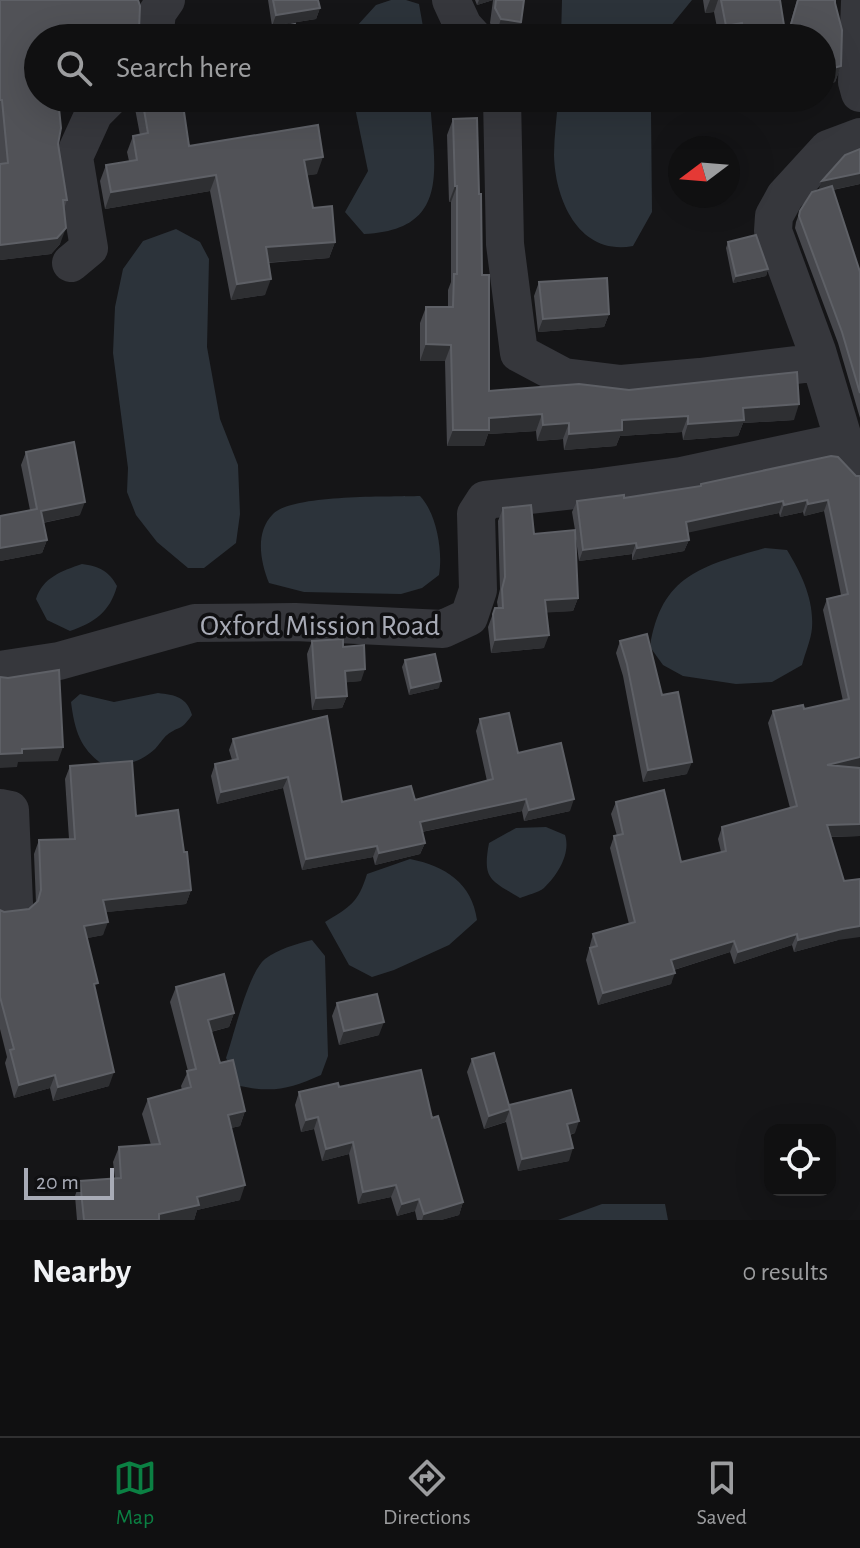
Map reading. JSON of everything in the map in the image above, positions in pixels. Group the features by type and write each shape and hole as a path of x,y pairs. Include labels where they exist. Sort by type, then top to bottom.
{"street":[{"path":"156,24 157,13 166,0"},
{"path":"451,0 462,24"},
{"path":"860,2 857,82 860,93"},
{"path":"71,263 89,248 74,157 95,112"},
{"path":"502,112 504,232 510,300 519,353 564,377 621,384 820,362"},
{"path":"853,457 773,231 774,216 785,196 828,149 860,137"},
{"name":"Oxford Mission Road","path":"0,670 59,661 195,623 295,622 443,629 469,617 478,590 476,514 485,500 681,476 826,445 853,457"},
{"path":"0,808 10,810 14,903 0,903"}],"shaded area":[{"path":"391,0 419,4 423,24 359,24 376,5"},
{"path":"562,0 692,0 672,24 561,24"},
{"path":"356,112 431,112 434,147 432,189 425,207 413,220 393,230 364,234 345,212 368,171"},
{"path":"557,112 651,112 652,212 633,246 614,247 598,242 574,221 559,190 554,155"},
{"path":"176,229 200,242 209,259 207,347 220,419 238,465 240,514 236,543 204,568 188,568 157,542 136,515 127,492 128,468 113,353 115,307 123,269 143,241"},
{"path":"420,496 435,523 440,555 439,575 422,588 401,594 304,592 269,583 263,565 261,538 273,514 300,503 320,500"},
{"path":"765,548 787,550 809,597 812,628 802,665 772,682 736,684 683,676 663,665 650,647 664,604 675,589 704,568"},
{"path":"82,564 103,570 117,586 110,603 100,615 70,631 47,620 36,599 48,580"},
{"path":"158,693 184,701 192,715 150,753 133,762 108,768 85,748 77,732 71,702 80,694 114,702"},
{"path":"546,827 565,835 565,856 544,888 520,898 491,878 487,865 489,843 516,828"},
{"path":"410,859 435,866 455,878 469,896 477,920 449,945 372,977 349,965 325,922 352,903 367,874"},
{"path":"312,940 325,956 328,1056 321,1075 281,1088 240,1086 226,1058 253,977 270,955"},
{"path":"602,1204 665,1204 668,1220 558,1220"}],"building":[{"path":"0,0 138,0 139,24 24,24 24,112 59,112 58,144 67,200 63,200 66,228 57,238 0,245 0,164 8,163 0,100"},
{"path":"273,0 318,0 320,8 276,15"},
{"path":"496,0 524,0 521,22 501,19 495,8"},
{"path":"721,0 780,0 784,24 726,24"},
{"path":"798,0 835,0 842,30 841,66 836,67 836,24 791,24"},
{"path":"144,112 184,112 189,146 318,125 323,157 304,160 313,208 332,206 335,242 266,247 271,279 237,284 216,175 111,192 106,165 137,160 133,136 148,133"},
{"path":"477,118 482,275 489,275 489,391 579,384 629,390 797,372 799,404 743,408 744,420 688,424 688,416 622,420 622,430 569,434 569,423 543,425 542,414 489,418 489,430 453,430 451,345 426,344 426,307 453,307 454,274 457,274 457,186 453,119"},
{"path":"860,149 860,173 822,181 845,155"},
{"path":"832,186 860,272 860,393 842,332 799,216 812,192"},
{"path":"756,235 768,269 736,276 728,242"},
{"path":"607,278 609,314 543,319 539,282"},
{"path":"74,442 85,502 41,511 47,540 0,548 0,516 37,509 26,452"},
{"path":"831,456 838,457 856,476 860,476 860,757 827,765 860,768 860,824 827,825 844,881 860,879 860,926 798,940 797,934 738,952 734,941 671,960 675,973 603,993 590,948 597,946 593,934 635,922 614,836 623,834 616,802 664,790 681,862 726,851 722,827 797,806 773,711 803,705 804,709 849,699 827,599 848,594 828,500 784,505 783,501 686,522 689,540 637,548 636,543 583,550 577,501 624,495 624,498 701,486"},
{"path":"531,505 534,534 575,530 578,598 545,600 549,635 495,640 493,614 495,608 503,608 505,577 503,508"},
{"path":"647,634 662,695 678,692 692,762 648,770 620,641"},
{"path":"343,639 343,647 364,645 365,669 345,671 347,696 316,698 312,641"},
{"path":"435,654 441,681 411,688 405,660"},
{"path":"59,670 63,747 22,749 22,753 0,754 0,677"},
{"path":"509,713 518,753 561,743 574,799 529,810 526,799 420,822 425,843 379,853 377,846 306,859 288,777 221,792 215,764 238,759 233,739 327,716 342,802 411,786 415,800 493,779 480,719"},
{"path":"132,761 136,816 178,810 191,890 103,900 108,922 84,926 114,1072 58,1087 55,1075 19,1085 10,1050 14,1049 0,997 0,910 29,909 38,901 41,890 39,840 75,839 70,766"},
{"path":"224,974 234,1013 208,1020 220,1063 233,1060 245,1111 228,1115 245,1185 197,1197 199,1205 159,1214 159,1220 84,1220 80,1181 121,1178 119,1147 160,1144 148,1099 191,1087 187,1071 196,1069 176,987"},
{"path":"377,994 384,1022 344,1031 337,1003"},
{"path":"494,1053 510,1109 489,1116 472,1059"},
{"path":"421,1070 432,1118 438,1116 463,1202 424,1214 419,1199 402,1204 396,1185 363,1192 353,1142 326,1149 318,1117 306,1120 299,1092"},
{"path":"571,1090 579,1121 567,1124 573,1148 522,1159 509,1105"}]}
